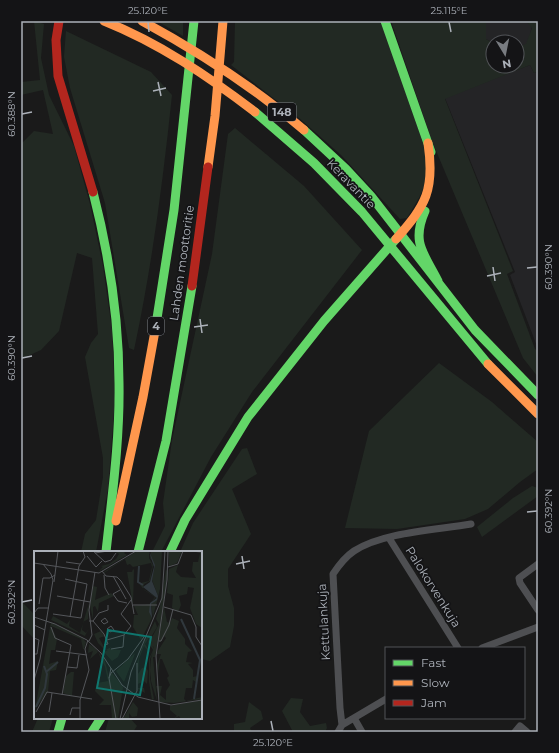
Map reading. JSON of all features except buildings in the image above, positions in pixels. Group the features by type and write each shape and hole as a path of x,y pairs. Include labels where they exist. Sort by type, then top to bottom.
{"main road":[{"path":"59,21 54,51 58,86 91,185 110,271 117,330 119,401 116,453 106,551"},
{"name":"Keravantie","path":"104,21 148,40 224,88 255,112 330,178 391,245 470,344 538,414"},
{"name":"Keravantie","path":"142,21 208,57 255,90 303,128 371,196 402,233 475,330 538,395"},
{"name":"Lahden moottoritie","path":"109,551 146,384 173,223 188,98 194,21"},
{"name":"Lahden moottoritie","path":"138,551 166,441 193,279 215,116 223,21"},
{"path":"386,21 428,143 434,165 434,186 418,231 420,245 438,281"},
{"path":"170,551 185,520 245,422 324,321 417,215 429,189 431,163 428,143"},
{"path":"58,732 62,719"},
{"path":"91,732 93,719"},
{"path":"91,732 100,719"}],"street":[{"name":"Kettulankuja","path":"340,729 333,574 344,559 353,551 370,542 471,524"},
{"name":"Palokorvenkuja","path":"389,538 457,647"},
{"path":"538,564 519,578 520,583 538,610"},
{"path":"485,647 538,627"},
{"path":"340,729 354,718 385,700"},
{"path":"354,718 362,732"},
{"path":"515,732 520,726 527,732"}],"shaded area":[{"path":"34,21 44,24 41,58 49,95 74,146 90,204 103,266 112,330 115,398 108,489 96,551 81,551 85,534 96,520 103,477 103,458 85,357 91,343 98,334 92,258 77,253 59,331 41,350 21,359 21,144 34,131 53,134 43,90 21,95 21,82 40,80"},
{"path":"157,21 183,21 183,36"},
{"path":"235,21 382,21 425,149 427,169 426,178 418,200 407,218 400,219 341,155 299,118 231,65 234,62"},
{"path":"391,21 486,21 485,74 508,74 445,99 513,271 507,274 535,349 538,351 538,377 523,358 432,141"},
{"path":"486,21 526,21 532,27 528,42 525,45 525,34 486,34"},
{"path":"526,21 538,21 538,72 534,73 530,65 525,67 525,44 532,28"},
{"path":"66,31 151,72 172,95 156,223 134,350 129,348 105,203 70,88 64,57"},
{"path":"530,65 534,73 538,72 538,349 510,275 515,272 445,98 507,74 525,74 525,67"},
{"path":"235,128 304,186 362,250 252,392 211,457 162,551 152,551 165,526 163,503 172,440 212,254 228,134"},
{"path":"439,363 492,402 538,442 538,469 488,509 465,519 397,529 345,528 369,431"},
{"path":"247,448 257,474 232,489 251,534 228,569 228,586 234,608 234,626 230,647 210,661 202,659 202,551 180,551 193,523 242,449"},
{"path":"532,486 538,488 538,496 482,537 477,527 513,498"},
{"path":"21,601 34,614 34,639 21,625"},
{"path":"291,698 303,699 300,712 310,726 326,723 327,728 325,732 293,732 282,711"},
{"path":"249,702 261,711 263,719 250,728 252,732 234,732 234,724 245,722"},
{"path":"38,719 53,719 49,732 32,732"},
{"path":"109,719 131,719 137,726 133,732 105,732"}],"traffic: fast":[{"path":"155,331 174,210 194,21"},
{"path":"385,21 431,152"},
{"path":"255,112 314,163 362,212 488,364"},
{"path":"304,130 346,169 371,196 475,330 538,395"},
{"path":"93,192 104,239 112,286 119,359 117,446 106,551"},
{"path":"425,211 421,222 419,240 424,255 438,281"},
{"path":"170,551 185,520 248,417 324,321 396,239"},
{"path":"138,551 166,441 192,286"},
{"path":"58,732 62,719"},
{"path":"92,732 100,719"}],"traffic: slow":[{"path":"104,21 144,39 164,50 201,73 255,112"},
{"path":"142,21 226,71 266,99 304,130"},
{"path":"208,167 215,116 223,21"},
{"path":"396,239 415,216 426,196 430,173 428,143"},
{"path":"116,521 143,397 155,331"},
{"path":"488,364 538,414"}],"traffic: jam":[{"path":"59,21 56,40 58,76 93,192"},
{"path":"192,286 208,167"}]}
